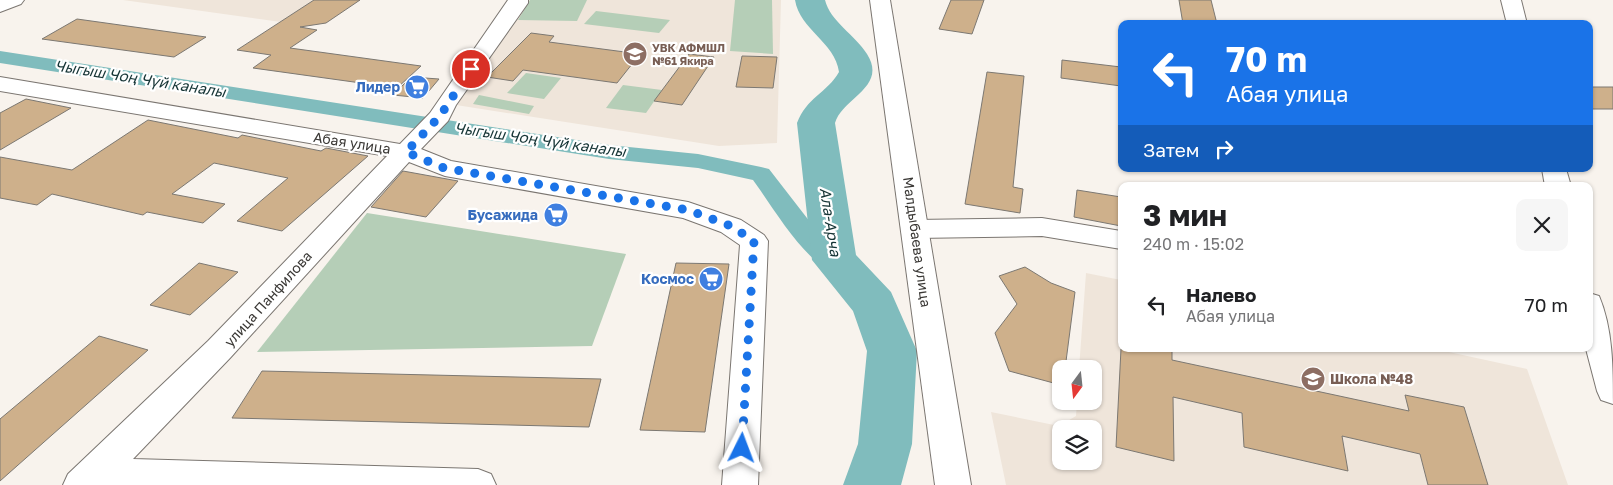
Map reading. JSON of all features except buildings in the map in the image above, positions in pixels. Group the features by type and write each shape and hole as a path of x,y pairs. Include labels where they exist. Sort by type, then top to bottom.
{"street":[{"path":"0,6 14,0"},
{"path":"428,127 518,3 518,0"},
{"name":"Малдыбаева улица","path":"880,0 953,485"},
{"path":"1511,0 1516,20"},
{"name":"Абая улица","path":"0,84 428,127 444,168 688,210 731,226 754,241 740,485"},
{"name":"улица Панфилова","path":"88,479 207,364 428,127"},
{"path":"915,229 1042,227 1118,240"},
{"path":"1596,322 1613,391"},
{"path":"88,479 478,485"}],"shaded area":[{"path":"123,0 314,0 281,22"},
{"name":"УВК АФМШЛ №61 Якира","path":"526,0 781,0 777,143 719,146 456,105 526,3"},
{"name":"Школа №48","path":"1086,273 1118,279 1118,352 1449,352 1527,369 1568,485 1006,485 991,412 1052,425 1052,470 1102,470 1102,420 1069,420 1076,416 1076,410 1102,410 1102,360 1080,360"}],"green space":[{"path":"530,0 587,0 577,21 518,20"},
{"path":"735,0 772,0 773,54 730,51"},
{"path":"596,11 670,20 659,33 584,24"},
{"path":"526,73 561,78 544,99 507,93"},
{"path":"623,85 662,90 646,113 606,108"},
{"path":"479,95 534,106 529,114 473,104"},
{"path":"367,213 626,254 592,346 257,352"}],"waterway":[{"name":"Ала-Арча","path":"810,0 811,7 821,22 848,50 854,60 856,72 847,88 820,111 816,123 834,260 874,304 892,351 885,444 872,485"},
{"name":"Чыгыш Чоң Чүй каналы","path":"0,57 609,152 698,161 761,174 815,246 834,260"}],"place":[{"name":"УВК АФМШЛ №61 Якира","path":"635,54"},
{"name":"Лидер","path":"417,87"},
{"name":"Бусажида","path":"556,215"},
{"name":"Космос","path":"711,279"},
{"name":"Школа №48","path":"1313,379"}],"route":[{"path":"471,69 445,105 440,116 406,152 444,168 688,210 712,217 731,226 754,241 742,448"}]}
